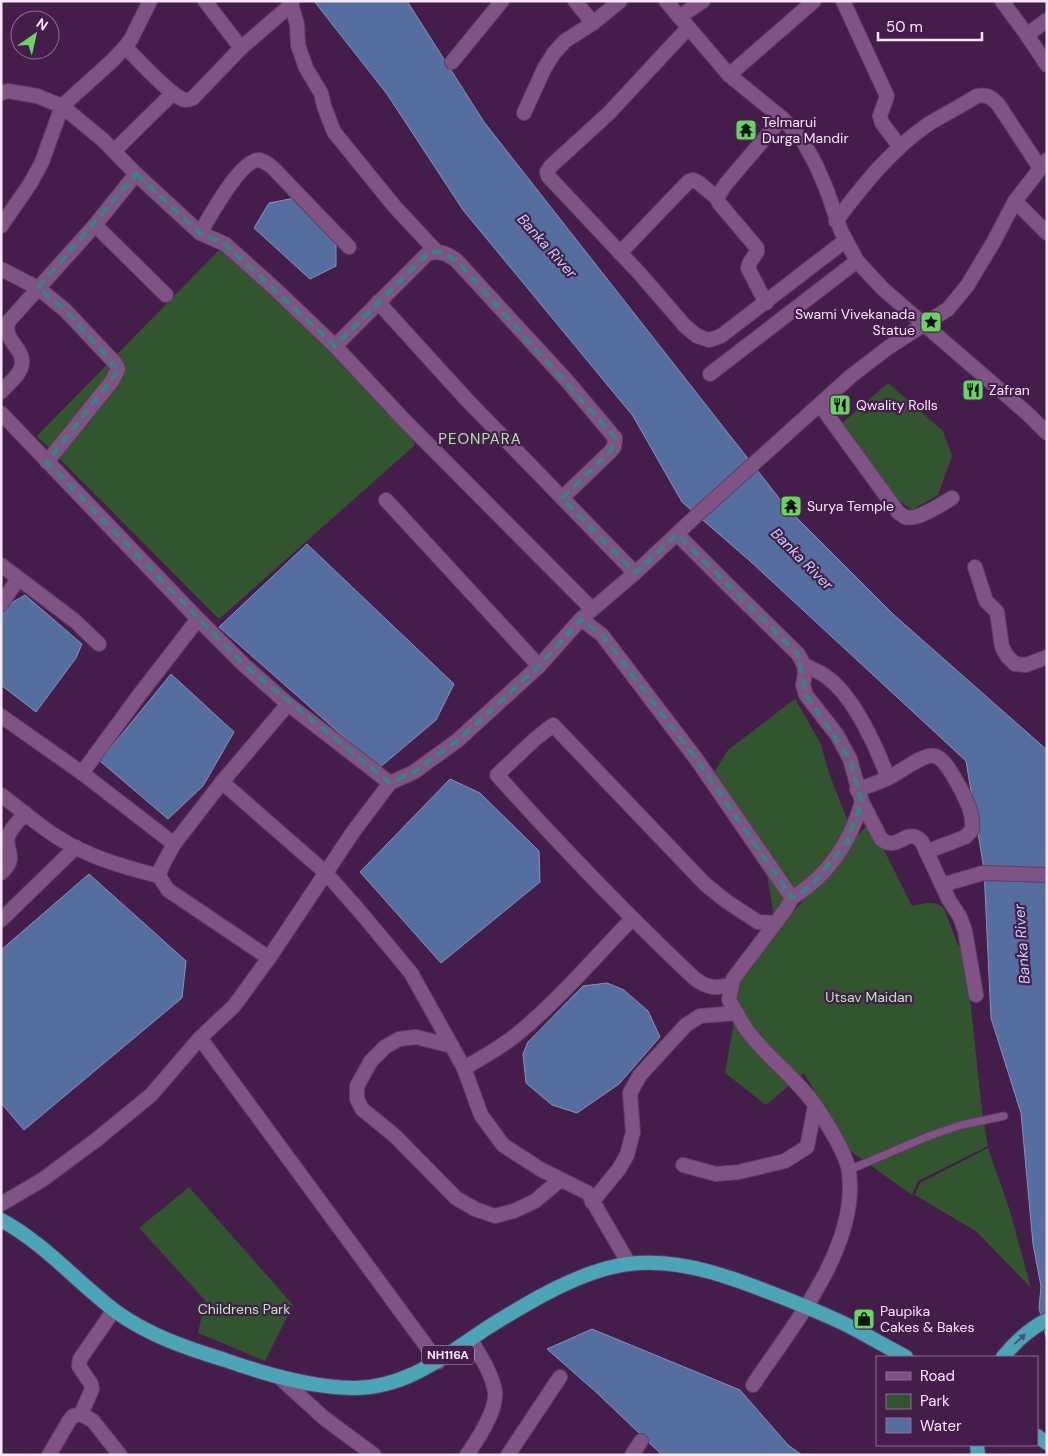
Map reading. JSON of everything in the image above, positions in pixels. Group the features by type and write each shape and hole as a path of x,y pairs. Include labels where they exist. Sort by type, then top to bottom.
{"highway":[{"name":"NH116A","path":"2,1221 38,1245 114,1310 135,1324 164,1339 242,1366 279,1377 322,1386 353,1388 379,1386 404,1379 438,1362 516,1310 544,1295 605,1269 629,1264 660,1264 689,1267 728,1277 847,1325 904,1356"},
{"path":"1004,1356 1026,1333 1043,1322"}],"street":[{"path":"1,226 30,184 42,162 62,106 125,47 150,1"},
{"path":"205,1 241,48"},
{"path":"452,62 502,1"},
{"path":"575,1 593,23"},
{"path":"524,113 544,69 554,53 565,42 593,23 620,1"},
{"path":"666,1 729,74 782,118 803,141 826,188 836,220 858,261 883,289 1028,414 1047,433"},
{"path":"704,1 609,113 551,166 547,172 552,181 620,252 685,326 697,336 709,340 721,336 846,240"},
{"path":"729,74 814,1"},
{"path":"843,1 888,96 880,116 882,123 900,147"},
{"path":"1002,1 1047,65"},
{"path":"125,47 173,92 183,100 188,101 241,48 291,3 297,24 298,45 306,68 321,93 334,132 394,206 436,251"},
{"path":"1027,35 1047,20"},
{"path":"4,89 37,96 62,106 114,151 200,234 225,244 335,346 406,421 592,609"},
{"path":"114,151 173,92"},
{"path":"1,1204 42,1180 96,1140 151,1095 200,1038 234,1006 269,958 353,832 390,783 414,772 458,740 539,666 581,618 635,573 851,376 890,347 948,309 967,286 1015,201 1043,164 998,104 991,97 984,94 977,96 927,126 900,147 874,172 836,220"},
{"path":"717,198 782,118"},
{"path":"200,234 224,191 251,163 258,160 266,162 273,168 349,247"},
{"path":"1,392 22,366 19,351 7,333 6,327 38,288 95,225 136,174"},
{"path":"620,252 689,181 699,182 717,198 719,203 757,248 758,252 748,268 766,303"},
{"path":"1015,201 1047,233"},
{"path":"95,225 166,294"},
{"path":"335,346 427,254 436,251 446,253 456,260 568,382 615,438 614,447 610,452 562,498"},
{"path":"710,374 858,261"},
{"path":"1,269 38,288 65,310 115,363 118,369 112,381 47,462"},
{"path":"378,302 461,393 635,573"},
{"path":"820,405 898,512 906,517 914,517 926,513 952,498"},
{"path":"1,413 243,664 288,704 390,783"},
{"path":"386,500 539,666"},
{"path":"677,534 798,654 804,665 803,685 806,695 837,735 846,751 860,796 878,834 886,843 892,844 911,835 917,836 960,917 976,994"},
{"path":"1,565 60,609 99,644"},
{"path":"975,567 986,601 997,612 1002,646 1006,656 1015,664 1026,665 1047,657"},
{"path":"1,604 18,579"},
{"path":"581,618 602,635 697,760 792,898"},
{"path":"82,773 198,619"},
{"path":"804,665 828,678 840,689 870,736 888,778"},
{"path":"159,876 161,868 174,844 222,782 288,704"},
{"path":"1,716 82,773 174,844"},
{"path":"732,985 717,988 704,986 694,978 632,919 549,833 497,774 553,725 705,884 726,901 758,922 775,923"},
{"path":"753,1385 831,1264 843,1231 851,1197 849,1170 840,1148 815,1106 791,1076 753,1038 736,1013 729,1000 733,979 792,898 810,887 847,842 856,824 860,796 926,756 934,756 941,759 964,796 970,811 972,830 964,837 926,852"},
{"path":"222,782 326,873 362,914 411,973 464,1068 481,1115 503,1145 540,1169 588,1193 629,1264"},
{"path":"1,795 57,837 76,847 125,867 159,876 168,890 269,958"},
{"path":"1,873 10,862 11,854 7,839 10,832 25,813"},
{"path":"1,920 76,847"},
{"path":"942,885 983,873 1047,875"},
{"path":"464,1068 516,1035 552,1002 632,919"},
{"path":"592,1202 627,1155 634,1132 630,1093 640,1075 686,1025 700,1016 736,1013"},
{"path":"200,1038 438,1362"},
{"path":"452,1046 416,1038 399,1039 385,1047 371,1061 358,1086 357,1099 362,1109 395,1136 456,1198 474,1209 495,1216 514,1211 535,1200 560,1180"},
{"path":"683,1165 716,1174 739,1172 785,1161 807,1147 815,1106"},
{"path":"80,1414 92,1389 91,1384 79,1366 80,1359 114,1310"},
{"path":"467,1455 491,1413 495,1394 490,1375 470,1340"},
{"path":"508,1455 560,1376"},
{"path":"279,1377 324,1418 374,1455"},
{"path":"49,1455 69,1420 73,1416 80,1414 93,1421 120,1455"},
{"path":"632,1455 641,1441"}],"lane":[{"path":"849,1170 929,1136 961,1125 1004,1116"}],"highlighted area":[{"path":"136,174 200,233 225,244 335,346 427,254 436,251 456,260 615,438 610,452 562,498 635,573 677,534 798,654 806,695 850,759 862,802 847,842 810,887 792,898 697,760 602,635 581,619 539,666 458,740 414,772 390,783 243,664 47,462 119,370 65,310 38,288"}],"green space":[{"path":"225,244 405,421 415,445 219,619 37,436"},
{"path":"888,383 943,431 952,456 938,495 912,510 876,484 832,432"},
{"path":"795,699 820,742 830,776 853,834 775,923 764,857 724,801 715,771 728,750"},
{"name":"Utsav Maidan","path":"867,825 885,852 912,906 933,903 944,909 958,945 965,951 982,1111 988,1146 918,1181 912,1195 849,1150 804,1073 766,1105 725,1073 737,1005 735,1000 738,977"},
{"path":"988,1148 1010,1211 1031,1288 977,1232 915,1195 920,1183"},
{"name":"Childrens Park","path":"189,1187 293,1305 265,1361 198,1333 205,1300 139,1228"}],"water":[{"name":"Banka River","path":"314,1 407,1 484,122 786,507 894,615 1047,750 1047,1341 1039,1308 1041,1286 1033,1244 1021,1113 991,1018 984,869 966,761 750,561 682,502 633,416 463,210 387,94"},
{"path":"295,198 336,243 336,266 310,279 254,228 269,203"},
{"path":"307,544 454,684 436,720 379,768 219,627"},
{"path":"25,595 82,644 76,658 36,712 1,685 1,609"},
{"path":"171,674 234,732 203,786 168,819 100,761"},
{"path":"450,779 480,793 539,851 540,882 441,963 360,872"},
{"path":"89,874 186,961 182,998 24,1130 1,1103 1,950"},
{"path":"607,983 624,990 648,1011 660,1037 619,1084 577,1113 552,1105 526,1083 523,1054 528,1042 583,986"},
{"path":"592,1329 740,1390 788,1445 802,1455 662,1455 596,1392 547,1349"}],"place":[{"name":"Telmarui Durga Mandir","path":"746,130"},
{"name":"Swami Vivekanada Statue","path":"931,322"},
{"name":"Zafran","path":"973,390"},
{"name":"Qwality Rolls","path":"840,405"},
{"name":"Surya Temple","path":"791,506"},
{"name":"Paupika Cakes & Bakes","path":"864,1319"}],"district":[{"name":"PEONPARA","path":"480,439"}]}
